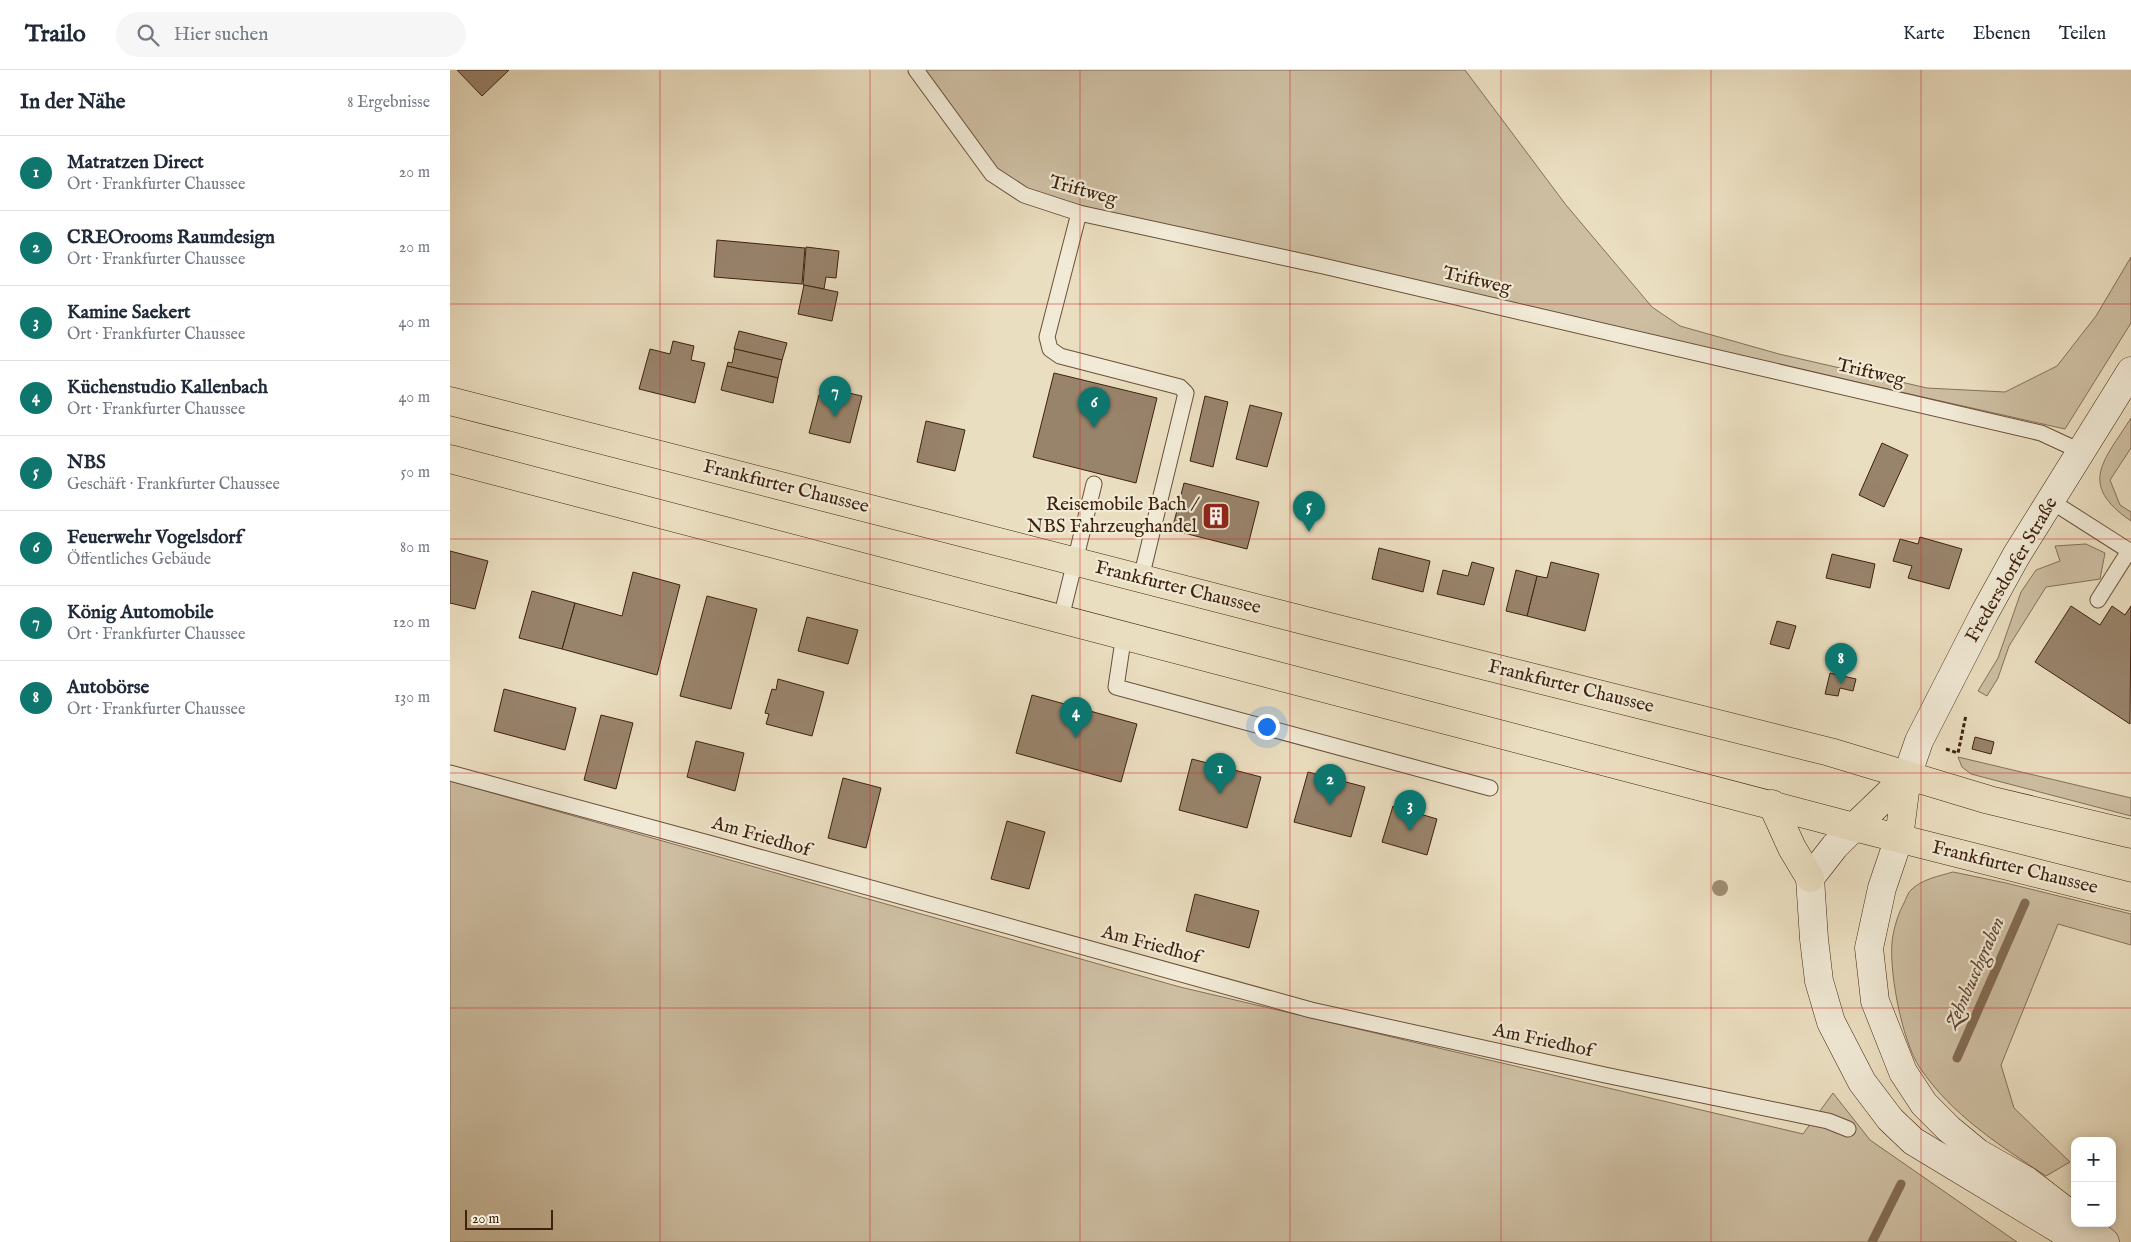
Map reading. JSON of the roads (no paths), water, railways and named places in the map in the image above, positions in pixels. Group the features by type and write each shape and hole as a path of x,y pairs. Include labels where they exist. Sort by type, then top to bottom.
{"main road":[{"name":"Frankfurter Chaussee","path":"450,401 1075,562 1830,752 1989,800 2131,834"},
{"name":"Frankfurter Chaussee","path":"450,459 1124,634 1854,827 2131,897"},
{"path":"1854,827 1906,776"},
{"path":"1899,838 1906,776"},
{"path":"1772,804 1792,848 1810,878"}],"street":[{"name":"Fredersdorfer Straße","path":"1906,776 1919,741 2016,556 2131,371"},
{"path":"1854,827 1810,878 1819,981 1831,1022 1862,1082 1890,1119 1913,1141 2072,1231 2106,1242"},
{"path":"1899,838 1882,888 1869,948 1875,1002 1903,1072 1924,1104 1949,1129 1978,1153 2027,1181 2072,1231"}],"lane":[{"name":"Triftweg","path":"916,70 992,174 1024,195 1079,213 1323,266 2041,433 2080,451"},
{"path":"1079,213 1048,337 1050,349 1060,356 1180,387 1186,394 1141,578"},
{"path":"1061,618 1094,484"},
{"path":"2051,501 2130,552 2098,600"},
{"path":"1124,634 1116,687 1490,788"},
{"name":"Am Friedhof","path":"450,773 1311,1010 1596,1073 1828,1121 1848,1129"}],"waterway":[{"name":"Zehnbuschgraben","path":"1957,1058 2025,903"},
{"name":"Zehnbuschgraben","path":"1872,1242 1901,1184"}],"place":[{"name":"König Automobile","path":"835,417"},
{"name":"Feuerwehr Vogelsdorf","path":"1094,428"},
{"name":"Reisemobile Bach / NBS Fahrzeughandel","path":"1216,516"},
{"name":"NBS","path":"1309,532"},
{"name":"Autobörse","path":"1841,684"},
{"name":"Küchenstudio Kallenbach","path":"1076,738"},
{"name":"Matratzen Direct","path":"1220,794"},
{"name":"CREOrooms Raumdesign","path":"1330,805"},
{"name":"Kamine Saekert","path":"1410,831"}]}
